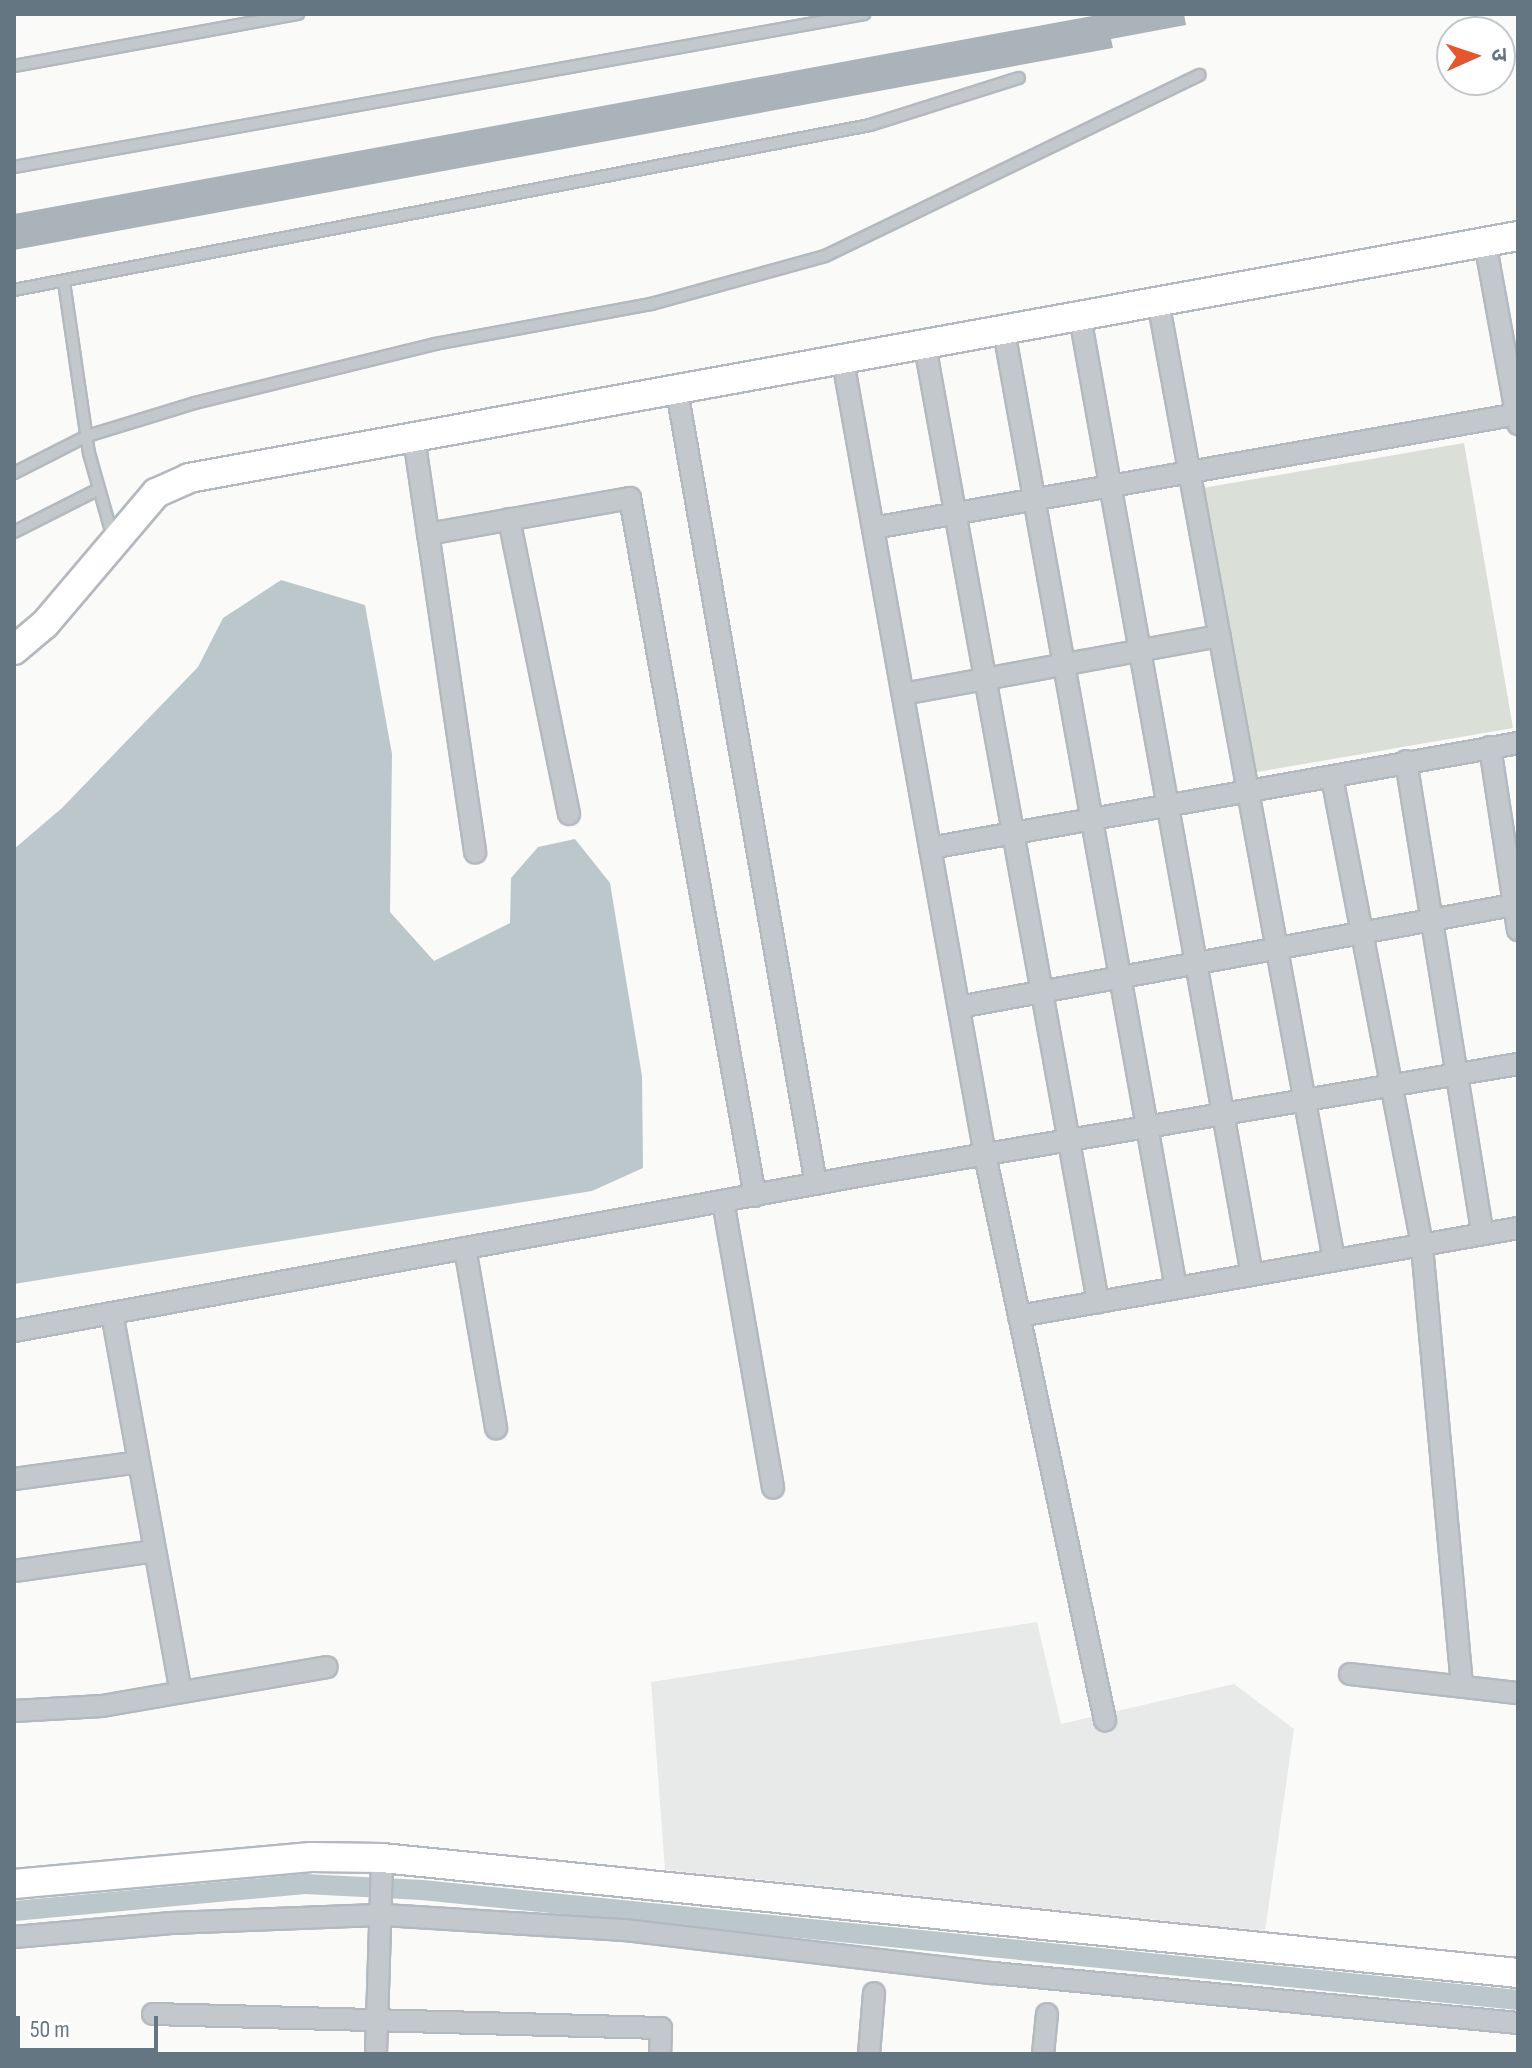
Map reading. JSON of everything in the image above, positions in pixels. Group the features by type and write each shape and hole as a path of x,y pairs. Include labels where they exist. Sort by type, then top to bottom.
{"street":[{"path":"14,650 45,624 113,538 156,493 189,478 1518,236"},
{"path":"873,528 1517,418 1485,242"},
{"path":"1158,301 1334,1260"},
{"path":"1080,317 1252,1275"},
{"path":"1004,331 1176,1288"},
{"path":"925,346 957,513 1039,992 1098,1302"},
{"path":"843,361 985,1155 1105,1720"},
{"path":"677,391 816,1184"},
{"path":"414,438 475,853"},
{"path":"428,534 630,498 755,1196"},
{"path":"509,519 569,814"},
{"path":"903,694 1220,636"},
{"path":"930,848 1518,743"},
{"path":"1490,747 1518,930"},
{"path":"1406,761 1483,1234"},
{"path":"1332,777 1422,1246 1462,1685"},
{"path":"959,1007 1516,904"},
{"path":"14,1331 816,1184 1518,1064"},
{"path":"723,1201 773,1488"},
{"path":"1019,1316 1518,1228"},
{"path":"465,1248 496,1428"},
{"path":"112,1313 180,1689"},
{"path":"14,1479 139,1462"},
{"path":"14,1571 155,1551"},
{"path":"14,1711 102,1706 180,1689 327,1667"},
{"path":"1350,1674 1518,1693"},
{"path":"14,1884 311,1857 1518,1973"},
{"path":"376,2054 384,1908 382,1864"},
{"path":"14,1937 384,1908 625,1930 1040,1978 1518,2023"},
{"path":"869,2054 874,1993"},
{"path":"153,2014 661,2028 660,2054"},
{"path":"1043,2054 1047,2014"}],"lane":[{"path":"14,66 298,14"},
{"path":"14,167 864,14"},
{"path":"14,473 87,436 195,403 390,355 651,304 825,256 1200,75"},
{"path":"14,290 870,125 1019,78"},
{"path":"64,282 97,490 113,538"},
{"path":"14,532 97,490"}],"shaded area":[{"path":"1464,443 1513,728 1240,775 1191,490"},
{"path":"281,580 365,605 392,754 390,912 434,961 510,923 511,878 538,847 575,839 610,883 642,1076 643,1168 592,1191 14,1284 14,849 62,808 198,667 223,618"},
{"path":"1037,1622 1061,1724 1234,1684 1294,1729 1265,1931 665,1870 651,1682"}],"building":[{"path":"1103,14 1184,14 1186,25 1111,39 1113,48 14,250 14,214"}],"waterway":[{"path":"14,1911 305,1884 422,1890 1518,2000"}]}
